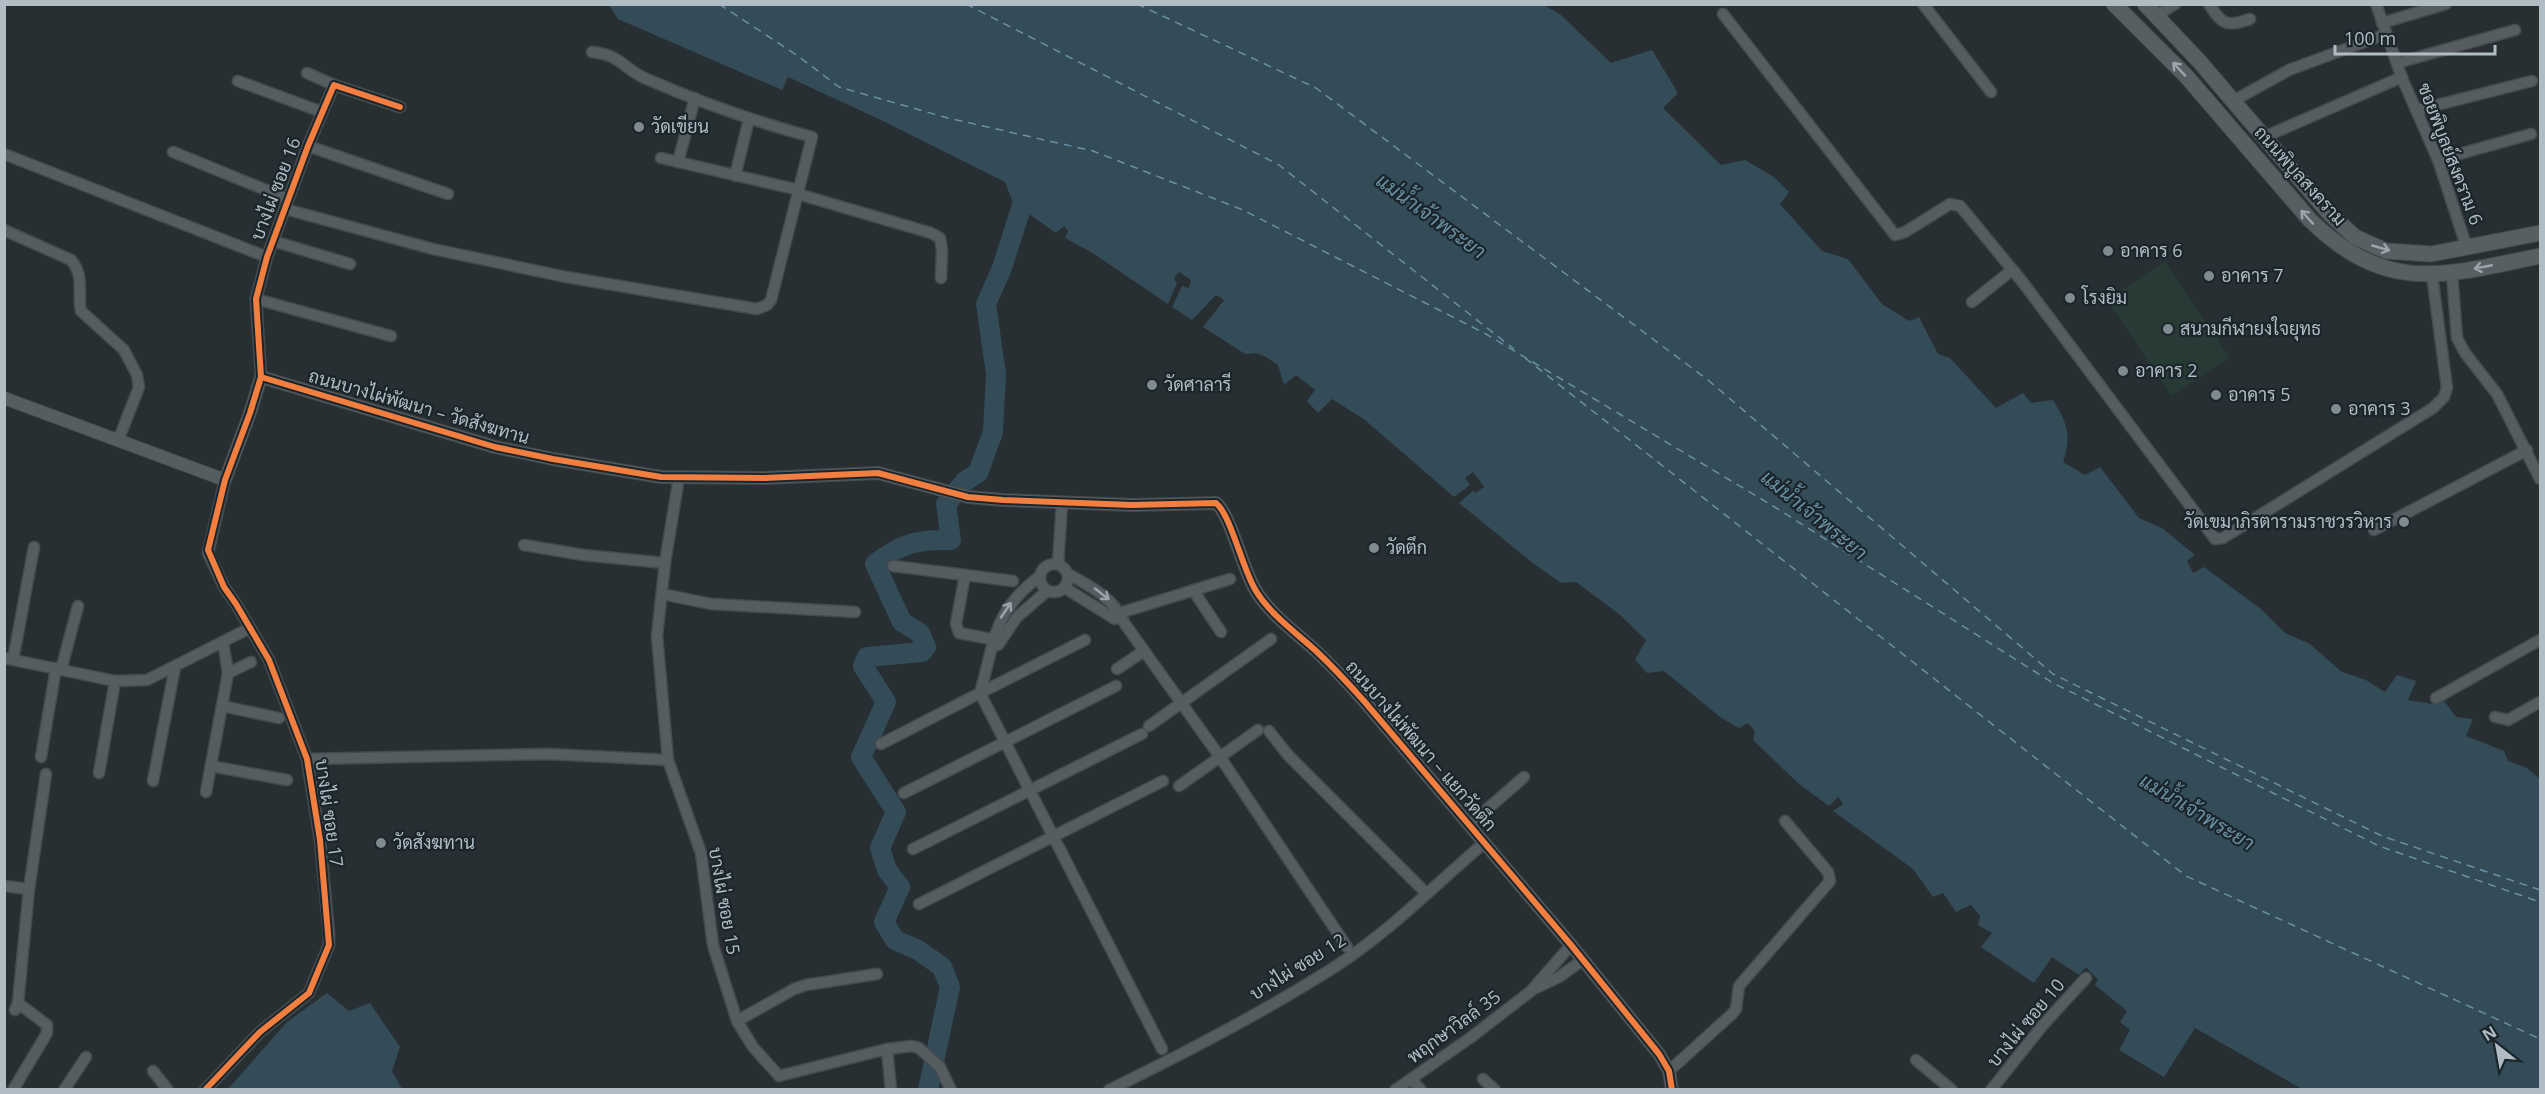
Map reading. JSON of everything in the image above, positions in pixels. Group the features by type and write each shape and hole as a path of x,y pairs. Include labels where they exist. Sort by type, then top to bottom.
{"main road":[{"name":"ถนนพิบูลสงคราม","path":"2114,4 2177,67 2327,238 2355,256 2386,270 2432,275 2541,256"},
{"name":"ถนนพิบูลสงคราม","path":"2145,4 2342,227 2363,241 2386,250 2431,254 2541,233"}],"street":[{"path":"1923,4 1991,92"},
{"path":"2209,4 2222,22 2233,25 2250,19"},
{"name":"ซอยพิบูลย์สงคราม 6","path":"2376,4 2402,76 2438,160 2467,248"},
{"path":"2233,101 2289,70 2384,28 2446,4"},
{"path":"2156,16 2172,5"},
{"path":"1723,14 1895,235 1905,232 1950,204 1956,204 2012,270 2215,539 2223,538 2433,408 2444,397 2447,388 2432,275"},
{"path":"2397,63 2516,30"},
{"path":"173,152 287,204 433,249 550,274 757,309 767,305 771,300 812,137 749,119 641,77 609,54 592,52"},
{"path":"308,73 334,85 400,107"},
{"path":"2264,137 2402,76"},
{"path":"238,81 322,112"},
{"path":"2417,110 2532,81"},
{"name":"บางไผ่ ซอย 16","path":"261,377 256,299 267,257 308,146 334,85"},
{"path":"678,162 695,98"},
{"path":"735,176 749,119"},
{"path":"2438,160 2531,134"},
{"path":"308,146 448,194"},
{"path":"4,154 267,257"},
{"path":"661,158 798,192 931,233 940,238 941,278"},
{"path":"4,230 71,260 78,268 81,278 81,311 124,350 137,375 139,387 118,441"},
{"path":"273,241 350,264"},
{"path":"1972,302 2012,270"},
{"path":"2452,273 2455,327 2459,342 2497,394 2541,479"},
{"path":"256,299 391,336"},
{"path":"2443,356 2459,342"},
{"path":"4,398 225,480 261,377"},
{"name":"ถนนบางไผ่พัฒนา – วัดสังฆทาน","path":"261,377 495,447 564,461 679,477"},
{"path":"2374,530 2527,450"},
{"name":"ถนนบางไผ่พัฒนา – แยกวัดตึก","path":"679,477 764,478 878,473 968,497 1132,505 1212,503 1221,507 1244,568 1258,594 1357,693 1571,945 1659,1054 1669,1071 1672,1089"},
{"name":"บางไผ่ ซอย 15","path":"679,477 664,563 657,652 669,760 701,853 712,945 737,1021 753,1047 779,1076 904,1046 919,1048 940,1067 951,1089"},
{"name":"บางไผ่ ซอย 17","path":"205,1089 260,1032 309,993 329,945 320,840 308,759 275,675 250,628 224,588 208,553 225,480"},
{"path":"1062,502 1058,564 1068,574 1097,590 1125,624 1220,757 1347,947"},
{"path":"524,545 583,555 664,563"},
{"path":"34,547 9,659 115,681 147,680 250,628"},
{"path":"1058,564 1046,566 1040,576 1016,597 1004,612 980,693 1028,791 1162,1048"},
{"path":"893,566 1013,581"},
{"path":"1065,588 1068,574"},
{"path":"965,575 957,629 964,635 997,640"},
{"path":"1040,576 1040,582 1047,591 1053,593 1065,588"},
{"path":"1065,588 1115,614 1230,579"},
{"path":"1193,590 1221,632"},
{"path":"997,640 1032,601 1047,591"},
{"path":"662,594 711,604 855,612"},
{"path":"40,757 59,669 78,606"},
{"path":"913,849 1145,730 1271,639"},
{"path":"881,744 1085,640"},
{"path":"2436,698 2541,640"},
{"path":"206,792 228,673 224,642"},
{"path":"1117,669 1144,651"},
{"path":"228,673 251,662"},
{"path":"153,781 175,667"},
{"path":"99,773 115,681"},
{"path":"904,794 1116,686"},
{"path":"2494,717 2508,720 2541,702"},
{"path":"222,706 279,718"},
{"path":"1179,786 1258,730"},
{"path":"1269,732 1288,755 1426,893"},
{"path":"308,759 549,754 669,760"},
{"path":"211,766 286,780"},
{"path":"13,1089 47,1033 47,1025 16,1007 29,889 46,774"},
{"path":"1469,825 1524,777"},
{"path":"919,904 1163,781"},
{"path":"1669,1071 1732,1014 1736,1009 1739,986 1830,881 1828,872 1785,821"},
{"name":"บางไผ่ ซอย 12","path":"1116,1088 1181,1055 1334,968 1379,934 1484,843"},
{"path":"4,886 29,889"},
{"name":"พฤกษาวิลล์ 35","path":"1531,991 1571,945"},
{"name":"พฤกษาวิลล์ 35","path":"1395,1089 1531,991 1559,977 1583,960"},
{"path":"737,1021 800,987 877,974"},
{"name":"บางไผ่ ซอย 10","path":"1991,1089 2086,978"},
{"path":"886,1049 891,1089"},
{"path":"64,1089 86,1057"},
{"path":"1916,1060 1952,1089"},
{"path":"153,1071 168,1089"},
{"path":"1484,1078 1495,1089"},
{"path":"1411,1079 1421,1089"}],"green space":[{"name":"สนามกีฬายงใจยุทธ","path":"2165,261 2230,358 2171,396 2107,300"}],"water":[{"name":"แม่น้ำเจ้าพระยา","path":"1542,4 1561,15 1611,63 1652,50 1678,93 1663,108 1721,165 1745,160 1774,177 1789,192 1780,204 1822,251 1848,259 1882,304 1909,321 1919,317 1938,354 1950,358 1996,408 2023,393 2031,403 2053,400 2067,430 2066,453 2063,462 2085,475 2100,467 2139,518 2162,528 2195,555 2187,561 2193,573 2204,567 2261,609 2285,633 2310,644 2342,672 2366,680 2385,692 2397,675 2416,681 2408,700 2432,704 2444,701 2456,717 2473,719 2466,736 2504,751 2508,761 2527,768 2540,779 2540,1089 2302,1089 2195,1028 2164,1077 2119,1050 2130,1030 2120,1022 2127,1011 2095,985 2098,980 2086,967 2079,975 2052,957 2034,983 1981,947 1992,933 1978,925 1980,916 1971,905 1956,912 1943,893 1933,897 1913,869 1833,811 1843,804 1838,797 1829,806 1799,784 1753,740 1755,731 1748,723 1739,728 1720,717 1664,671 1647,673 1635,660 1646,640 1619,614 1576,582 1561,583 1459,503 1474,490 1475,493 1484,487 1473,472 1465,478 1470,485 1454,497 1365,420 1332,399 1318,413 1307,401 1315,390 1296,375 1284,385 1278,365 1256,353 1245,354 1203,327 1224,300 1216,295 1192,320 1172,307 1182,286 1189,288 1191,280 1179,272 1174,278 1177,283 1168,304 1091,252 1065,238 1068,231 1064,226 1056,233 1013,203 1005,182 881,120 788,77 782,90 618,19 609,5"},
{"path":"327,993 349,1011 370,1003 400,1047 392,1071 402,1089 228,1089 287,1022"}],"waterway":[{"path":"928,1090 950,987 942,967 918,950 895,940 884,922 900,887 887,870 880,848 896,812 861,757 886,702 863,666 867,657 922,652 926,647 920,633 902,622 875,564 894,551 911,544 929,540 951,540 946,504 965,481 978,473 993,432 996,374 986,304 1002,268 1021,208 1033,187"}],"ferry route":[{"path":"719,4 798,56 839,87 948,118 1093,151 1243,210 1486,334 1773,506 2053,683 2379,846 2540,902"},
{"path":"966,4 1279,165 1514,349"},
{"path":"1137,4 1316,88 1708,380 2053,674 2382,836 2540,890"},
{"path":"1525,358 2186,876 2540,1039"}],"cycle path":[{"path":"205,1090 260,1032 309,993 329,945 320,840 307,759 269,660 224,587 208,550 225,480 261,377 256,299 267,257 308,146 334,85 400,107"},
{"path":"261,377 495,447 661,477 764,478 878,473 968,497 1132,505 1216,503 1227,519 1251,582 1268,607 1328,662 1364,701 1571,945 1659,1054 1669,1071 1672,1090"}],"place":[{"name":"วัดเขียน","path":"639,127"},
{"name":"อาคาร 6","path":"2108,251"},
{"name":"อาคาร 7","path":"2209,276"},
{"name":"โรงยิม","path":"2070,298"},
{"name":"สนามกีฬายงใจยุทธ","path":"2168,329"},
{"name":"อาคาร 2","path":"2123,371"},
{"name":"วัดศาลารี","path":"1152,385"},
{"name":"อาคาร 5","path":"2216,395"},
{"name":"อาคาร 3","path":"2336,409"},
{"name":"วัดเขมาภิรตารามราชวรวิหาร","path":"2404,522"},
{"name":"วัดตึก","path":"1374,548"},
{"name":"วัดสังฆทาน","path":"381,843"}]}
